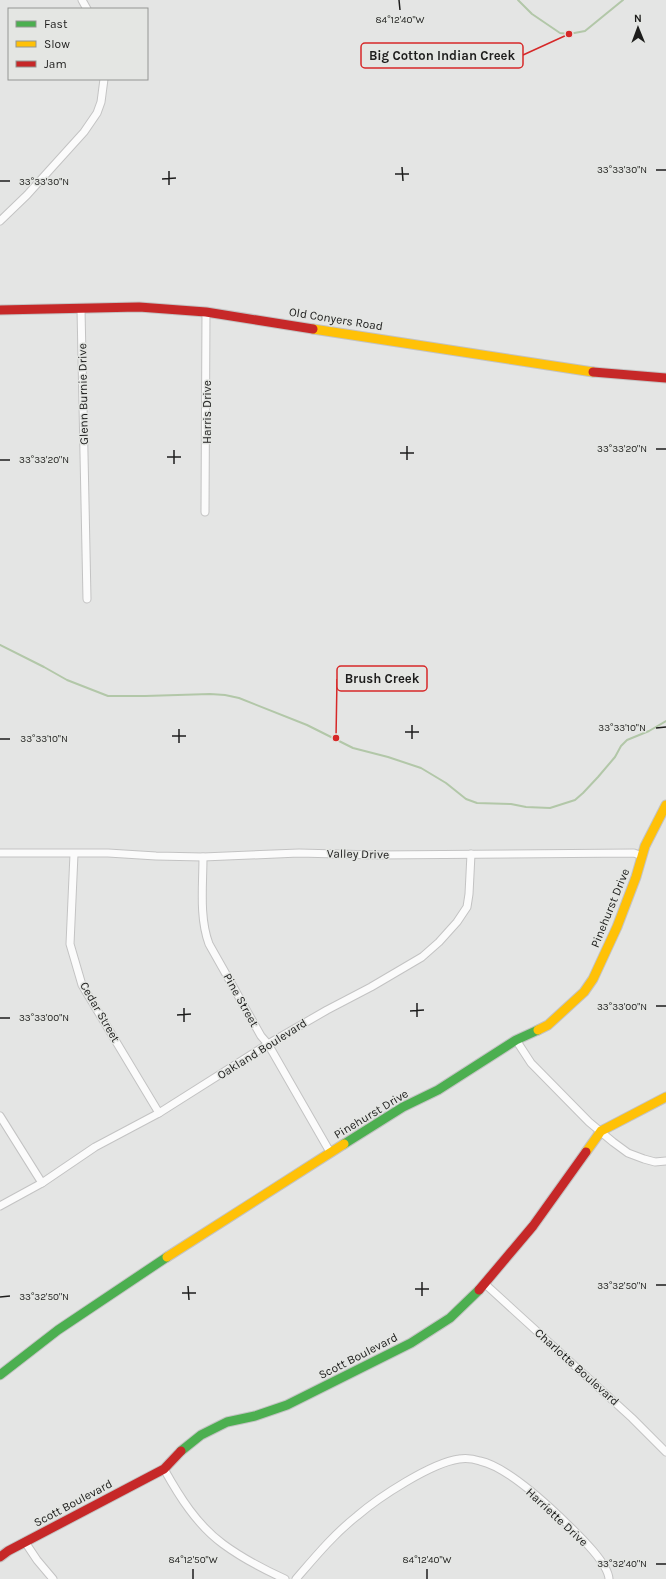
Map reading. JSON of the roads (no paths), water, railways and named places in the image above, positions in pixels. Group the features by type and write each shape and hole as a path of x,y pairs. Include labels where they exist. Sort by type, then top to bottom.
{"street":[{"path":"0,221 27,195 84,132 101,102 104,80"},
{"name":"Old Conyers Road","path":"0,310 139,307 206,312 591,372 666,378"},
{"name":"Glenn Burnie Drive","path":"82,309 87,599"},
{"name":"Harris Drive","path":"205,512 207,364 206,312"},
{"name":"Pinehurst Drive","path":"0,1375 58,1330 130,1281 330,1152 403,1108 438,1090 516,1040 548,1025 584,992 593,979 617,927 636,877 645,846 666,805"},
{"name":"Valley Drive","path":"0,854 108,853 203,857 299,853 634,853 642,856"},
{"name":"Cedar Street","path":"74,854 70,944 82,985 159,1113"},
{"name":"Oakland Boulevard","path":"0,1206 42,1182 95,1147 159,1113 268,1044 422,957 439,942 457,922 467,907 471,854"},
{"name":"Pine Street","path":"203,857 203,905 206,935 235,991 261,1036 268,1044 330,1152"},
{"path":"516,1040 530,1063 589,1122 628,1153 655,1162 666,1161"},
{"name":"Scott Boulevard","path":"0,1557 8,1551 164,1469 201,1435 227,1422 255,1416 287,1405 411,1343 450,1318 485,1284 533,1226 601,1131 666,1097"},
{"path":"0,1116 42,1182"},
{"name":"Charlotte Boulevard","path":"485,1284 632,1418 666,1452"},
{"name":"Harriette Drive","path":"296,1579 328,1543 357,1515 392,1491 427,1470 460,1458 481,1461 503,1471 548,1506 592,1549 608,1574 609,1579"},
{"path":"164,1469 180,1497 200,1522 221,1543 250,1562 285,1579"},
{"path":"25,1542 52,1579"}],"waterway":[{"path":"518,0 532,14 560,33 569,34 585,31 623,0"},
{"path":"0,645 67,680 108,696 210,694 239,698 307,725 353,748 388,757 421,768 446,783 466,799 477,803 511,804 526,807 550,808 575,800 598,777 627,740 649,731 666,721"}],"place":[{"name":"Big Cotton Indian Creek","path":"569,34"},
{"name":"Brush Creek","path":"336,738"}]}
